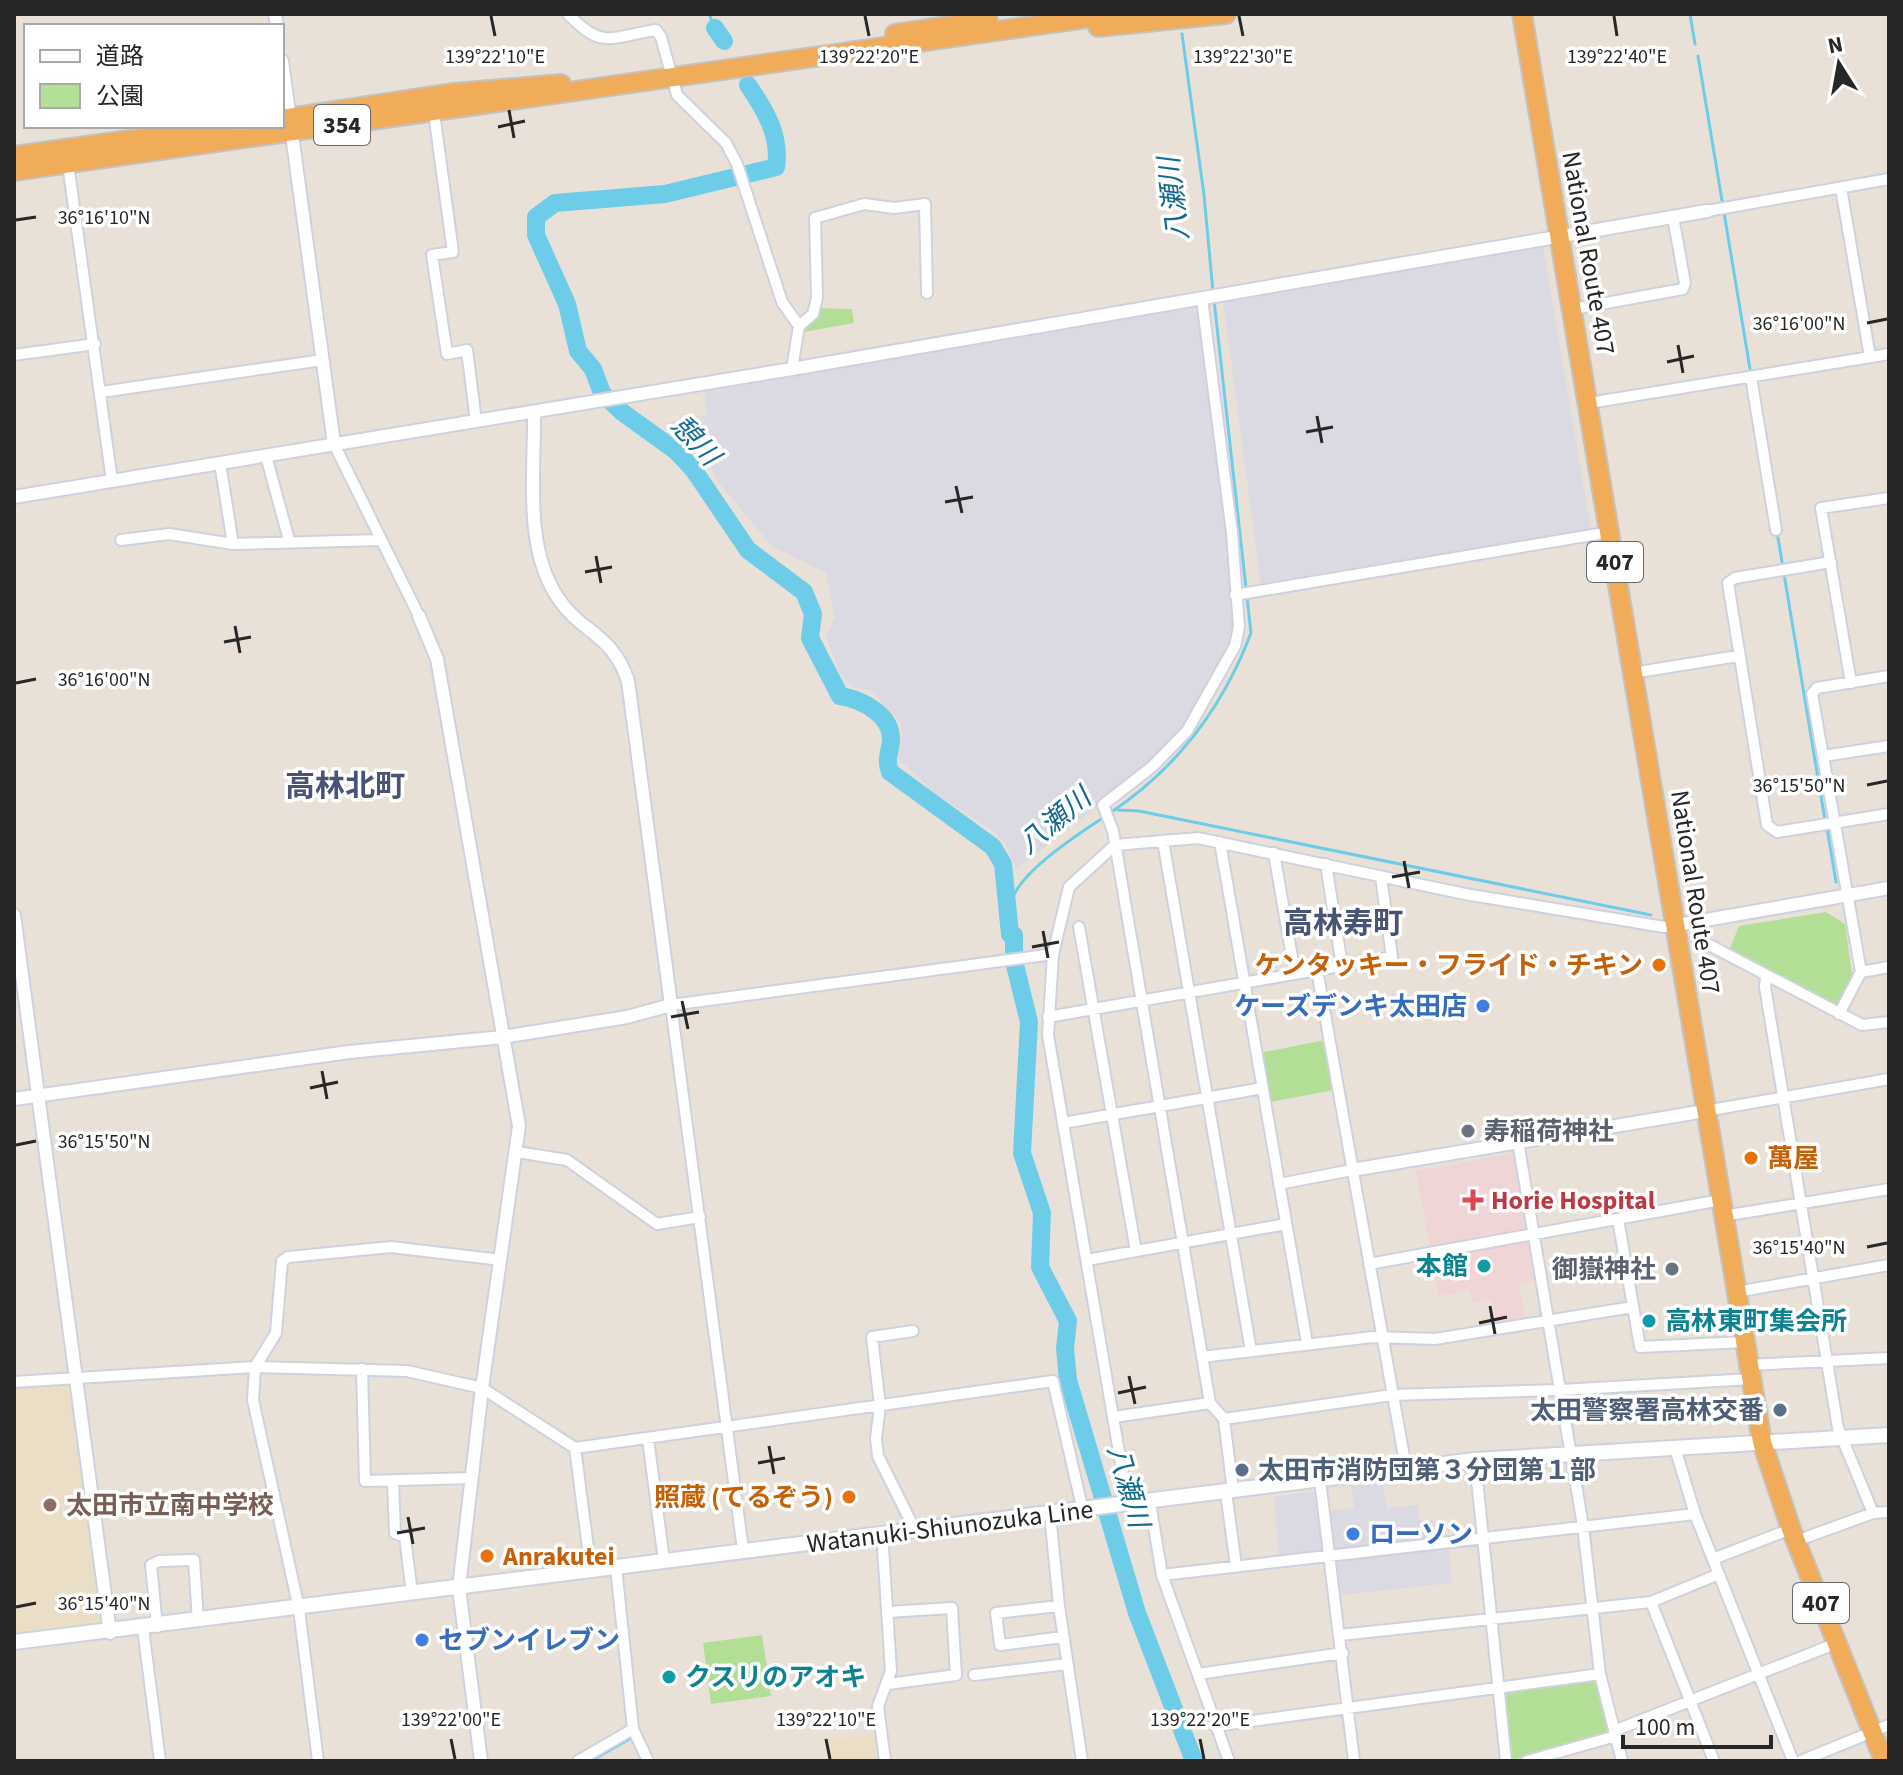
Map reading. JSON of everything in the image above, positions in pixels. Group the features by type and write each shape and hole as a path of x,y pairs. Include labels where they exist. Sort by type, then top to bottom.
{"highway":[{"name":"354","path":"972,22 1002,14"},
{"name":"354","path":"289,123 434,113 1027,14"},
{"name":"354","path":"289,123 454,93 670,75 944,40 1115,14"},
{"name":"354","path":"944,40 1040,34 1226,14"},
{"name":"National Route 407","path":"1522,14 1762,1442 1793,1535 1837,1643 1881,1728 1884,1761"},
{"path":"14,156 216,128"},
{"name":"354","path":"14,171 262,128"}],"main road":[{"name":"Watanuki-Shiunozuka Line","path":"14,1642 110,1633 882,1532 1150,1503 1475,1460 1889,1435"}],"street":[{"path":"568,14 589,36 598,39 656,30 677,95 726,143 737,164 782,302 799,326"},
{"path":"284,79 334,444 437,659 518,1117 517,1152 482,1388 459,1588 481,1761"},
{"path":"434,113 453,252 432,255 447,354 467,350 476,421"},
{"path":"68,164 112,481"},
{"path":"14,497 792,369 1889,179"},
{"path":"1841,188 1870,357"},
{"path":"792,369 799,326 813,314 817,298 815,218 864,204 894,208 925,204 927,293"},
{"path":"1573,309 1683,289 1685,283 1673,217"},
{"path":"1211,297 1238,595 1239,627 1235,646 1187,731 1153,766 1103,805 1112,827 1210,1403 1224,1419 1236,1566"},
{"path":"14,355 95,344"},
{"path":"1589,403 1889,354"},
{"path":"101,392 323,360"},
{"path":"1751,377 1776,530"},
{"path":"534,412 535,514 540,557 546,577 559,601 612,648 628,681 743,1550"},
{"path":"266,456 289,540"},
{"path":"220,463 233,544"},
{"path":"1851,683 1821,508 1889,498"},
{"path":"1238,595 1610,532"},
{"path":"121,540 169,534 233,544 289,540 380,540"},
{"path":"1831,562 1731,579 1728,588 1768,828 1777,832 1889,814"},
{"path":"1632,673 1738,656"},
{"path":"1839,1014 1861,972 1813,692 1889,676"},
{"path":"1823,756 1889,746"},
{"path":"1126,1505 1048,1017 1053,954 1069,887 1115,845 1198,838 1381,877 1664,927 1889,888"},
{"path":"1163,841 1251,1351"},
{"path":"1220,842 1307,1343"},
{"path":"1274,853 1295,974"},
{"path":"1326,864 1342,966"},
{"path":"1048,1017 1392,957 1381,877"},
{"path":"14,915 110,1633"},
{"path":"1079,927 1136,1251"},
{"path":"1696,938 1862,1025 1889,1022"},
{"path":"14,1099 349,1052 503,1037 627,1017 671,1005 1053,954"},
{"path":"1861,972 1889,967"},
{"path":"1317,970 1406,1468"},
{"path":"1766,977 1783,1098 1842,1438 1873,1513"},
{"path":"1279,1184 1889,1079"},
{"path":"1063,1123 1263,1088"},
{"path":"1518,1142 1583,1526 1600,1674 1622,1761"},
{"path":"517,1152 567,1160 657,1224 700,1217"},
{"path":"1369,1264 1618,1219 1801,1203 1889,1189"},
{"path":"1618,1219 1640,1347 1744,1342"},
{"path":"1087,1260 1286,1224"},
{"path":"318,1761 299,1609 253,1400 255,1367 276,1333 285,1258 391,1247 501,1260"},
{"path":"1736,1292 1889,1265"},
{"path":"1202,1357 1307,1343 1382,1338 1435,1339 1633,1307"},
{"path":"913,1331 872,1337 880,1406 876,1438 878,1456 914,1528"},
{"path":"1224,1419 1392,1395 1561,1390 1889,1358"},
{"path":"14,1382 255,1367 407,1371 482,1388 575,1448 1053,1381 1085,1510"},
{"path":"362,1369 365,1481 472,1478"},
{"path":"1114,1417 1210,1403"},
{"path":"648,1439 664,1561"},
{"path":"575,1448 591,1571"},
{"path":"1675,1448 1695,1514 1793,1761"},
{"path":"1475,1460 1506,1761"},
{"path":"1320,1480 1350,1707 1354,1761"},
{"path":"393,1481 395,1533 405,1537 412,1594"},
{"path":"1150,1503 1162,1575 1229,1761"},
{"path":"1713,1559 1873,1513 1889,1512"},
{"path":"1050,1514 1063,1637 1082,1761"},
{"path":"1162,1575 1329,1553 1695,1514"},
{"path":"882,1532 891,1671 878,1706 885,1761"},
{"path":"160,1761 150,1628 151,1565 159,1561 194,1560 198,1621"},
{"path":"616,1567 633,1729 648,1761"},
{"path":"1340,1635 1651,1602 1719,1574"},
{"path":"1651,1602 1714,1761"},
{"path":"1059,1606 996,1613 1000,1645 1063,1637"},
{"path":"887,1612 952,1608 956,1675 888,1684"},
{"path":"1527,1761 1615,1734 1837,1643"},
{"path":"1198,1674 1343,1653"},
{"path":"974,1675 1067,1664"},
{"path":"1215,1726 1600,1674"},
{"path":"1801,1761 1881,1728"},
{"path":"578,1761 633,1729"}],"shaded area":[{"path":"1543,245 1591,530 1261,585 1223,300"},
{"path":"1200,303 1237,616 1232,645 1195,714 1176,739 1139,775 1016,869 1006,845 996,833 936,794 897,758 902,735 900,722 871,691 853,687 841,675 826,636 835,618 826,573 772,546 718,482 710,466 665,423 707,415 704,388"},
{"name":"Horie Hospital","path":"1515,1153 1529,1230 1430,1249 1416,1171"},
{"name":"Horie Hospital","path":"1532,1239 1540,1279 1519,1284 1526,1322 1497,1327 1492,1299 1472,1303 1469,1291 1439,1296 1431,1257"},
{"name":"太田市立南中学校","path":"72,1384 101,1624 14,1633 14,1386"},
{"path":"1382,1482 1387,1508 1418,1505 1420,1521 1432,1520 1434,1539 1333,1550 1328,1511 1354,1508 1351,1486"},
{"path":"1317,1491 1325,1551 1279,1556 1274,1497"},
{"path":"1448,1545 1452,1583 1339,1595 1334,1557"},
{"path":"878,1734 881,1761 831,1761 828,1740"}],"green space":[{"path":"814,308 852,309 854,323 798,333"},
{"path":"1826,912 1845,924 1852,974 1837,1005 1833,1006 1729,951 1739,926"},
{"path":"1325,1040 1334,1090 1270,1102 1260,1053"},
{"path":"762,1635 771,1696 711,1704 703,1643"},
{"path":"1597,1678 1609,1735 1511,1760 1503,1692"}],"waterway":[{"name":"憩川","path":"709,14 715,28"},
{"path":"1690,14 1695,44"},
{"name":"憩川","path":"715,28 724,41"},
{"name":"八瀬川","path":"1182,34 1204,195 1213,292"},
{"path":"1698,56 1750,369"},
{"name":"憩川","path":"748,85 774,134 776,167 665,194 555,203 536,217 536,235 567,304 578,351 593,369 602,393 622,412 676,451 693,469 748,550 804,592 813,614 810,638 840,696 857,700 873,709 881,715 890,731 890,772 993,847 1003,864 1010,934 1014,935 1014,961 1029,1022 1022,1153 1042,1213 1040,1267 1068,1321 1065,1348 1068,1380 1137,1613 1194,1761"},
{"name":"八瀬川","path":"1110,813 1156,777 1195,734 1226,686 1251,633 1214,300"},
{"path":"1777,532 1825,820"},
{"path":"1118,810 1139,811 1651,915"},
{"name":"八瀬川","path":"1014,935 1011,903 1025,879 1050,855 1104,817"},
{"path":"1827,828 1836,882"},
{"path":"591,1761 631,1738"}],"place":[{"name":"ケンタッキー・フライド・チキン","path":"1659,965"},
{"name":"ケーズデンキ太田店","path":"1483,1006"},
{"name":"寿稲荷神社","path":"1468,1131"},
{"name":"萬屋","path":"1751,1158"},
{"name":"Horie Hospital","path":"1473,1200"},
{"name":"本館","path":"1484,1266"},
{"name":"御嶽神社","path":"1672,1269"},
{"name":"高林東町集会所","path":"1649,1321"},
{"name":"太田警察署高林交番","path":"1780,1410"},
{"name":"太田市消防団第３分団第１部","path":"1242,1470"},
{"name":"照蔵 (てるぞう)","path":"849,1497"},
{"name":"太田市立南中学校","path":"50,1505"},
{"name":"ローソン","path":"1353,1534"},
{"name":"Anrakutei","path":"487,1556"},
{"name":"セブンイレブン","path":"422,1640"},
{"name":"クスリのアオキ","path":"669,1677"}],"district":[{"name":"高林北町","path":"345,786"},
{"name":"高林寿町","path":"1343,923"}]}
